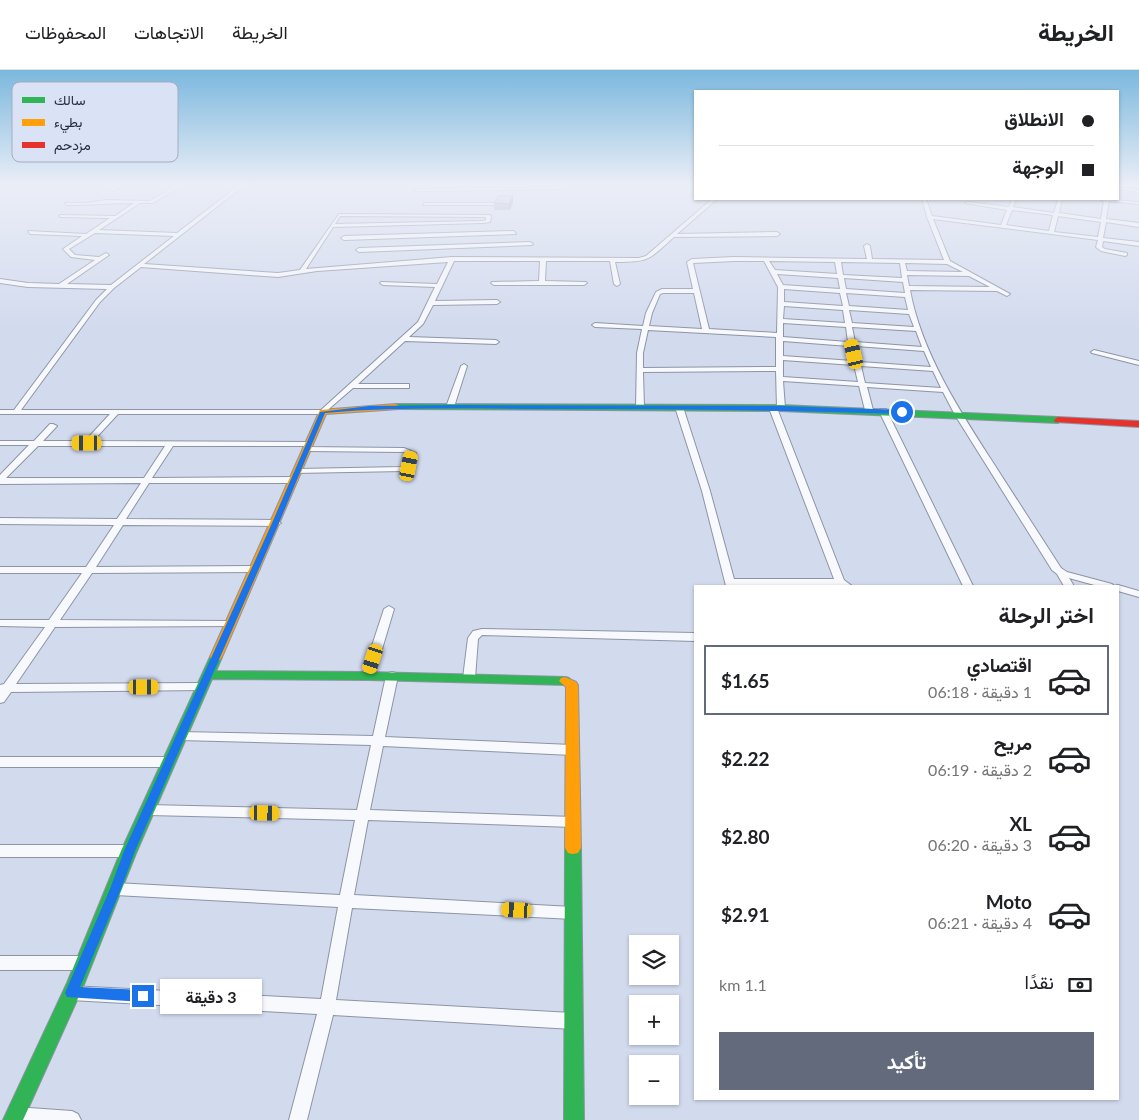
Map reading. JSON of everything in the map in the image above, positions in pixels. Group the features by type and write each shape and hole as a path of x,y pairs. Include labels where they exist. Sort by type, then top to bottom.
{"street":[{"path":"48,233 85,235"},
{"path":"88,233 67,247 66,251 73,256 99,259"},
{"path":"126,233 179,236"},
{"path":"16,412 92,308 112,287 142,266 183,233"},
{"path":"302,270 327,233"},
{"path":"344,238 514,233"},
{"path":"142,266 278,275 302,270 449,259 612,260 646,258 677,233"},
{"path":"936,233 948,262"},
{"path":"1051,233 1139,244"},
{"path":"1101,233 1099,239 1101,249 1124,257 1125,242"},
{"path":"674,236 778,234"},
{"path":"72,1120 14,1118 71,993 116,889 129,851 276,523 323,412 421,323 440,286 449,259 445,247 445,235"},
{"path":"354,266 363,238"},
{"path":"359,250 530,244"},
{"path":"867,246 870,261"},
{"path":"60,286 106,255"},
{"path":"542,283 543,259"},
{"path":"612,260 616,284"},
{"path":"679,407 706,491 730,584 844,584 777,408 781,287 766,260"},
{"path":"706,332 690,265 692,261 948,262 1008,294"},
{"path":"838,261 852,344 869,410"},
{"path":"902,262 911,312 935,369 959,415 1068,585"},
{"path":"772,272 840,276 970,274"},
{"path":"0,281 18,284 112,287"},
{"path":"383,283 440,286"},
{"path":"494,283 584,283"},
{"path":"781,287 843,292 998,289"},
{"path":"640,408 640,353 649,313 659,291 696,290"},
{"path":"432,303 497,302"},
{"path":"780,304 911,312"},
{"path":"779,321 918,330"},
{"path":"595,325 926,348"},
{"path":"405,339 496,342"},
{"path":"1094,352 1139,363"},
{"path":"779,358 935,369"},
{"path":"450,407 464,366"},
{"path":"640,370 779,370"},
{"path":"779,379 946,390"},
{"path":"352,386 406,386"},
{"path":"0,412 323,412 369,407 777,408 869,410 1139,424"},
{"path":"883,411 968,585"},
{"path":"87,443 116,412"},
{"path":"0,481 53,426"},
{"path":"0,443 308,446 404,450 412,453 409,466 404,469 296,476 145,481 0,481"},
{"path":"0,699 4,688 89,570 170,444"},
{"path":"0,522 276,523"},
{"path":"0,570 255,569"},
{"path":"1061,573 1106,585"},
{"path":"1119,588 1139,594"},
{"path":"368,676 389,609"},
{"path":"0,623 230,624"},
{"path":"469,678 473,638 482,632 694,637"},
{"path":"208,675 469,678 568,682 573,688 574,1120"},
{"path":"298,1120 327,1007 362,815 392,676"},
{"path":"4,688 202,687"},
{"path":"180,736 378,741 572,750"},
{"path":"0,762 168,762"},
{"path":"148,810 573,822"},
{"path":"0,851 129,851"},
{"path":"116,889 573,913"},
{"path":"0,963 84,963"},
{"path":"71,993 573,1021"}],"traffic: fast":[{"path":"396,407 781,408 1058,420"},
{"path":"13,1120 74,987 129,851 216,657"},
{"path":"208,675 368,676 565,681"},
{"path":"573,848 574,1120"}],"traffic: slow":[{"path":"216,657 323,412 396,407"},
{"path":"565,681 572,685 573,848"}],"traffic: jam":[{"path":"1058,420 1139,424"}],"route":[{"path":"143,996 71,993 116,889 129,851 276,523 323,412 369,407 679,407 902,412"}]}
